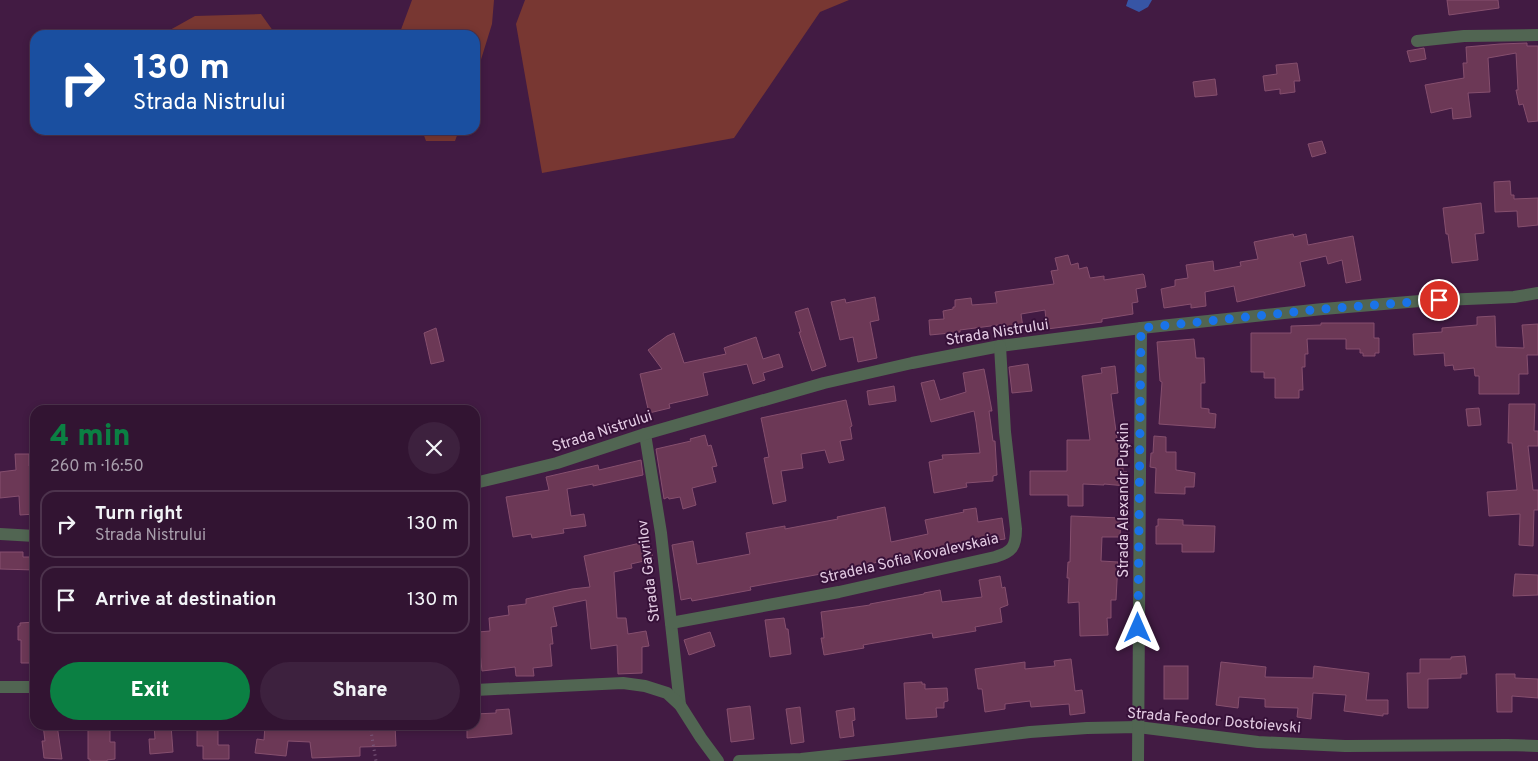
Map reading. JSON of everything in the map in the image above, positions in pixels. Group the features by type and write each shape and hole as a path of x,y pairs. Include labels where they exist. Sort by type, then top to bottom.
{"street":[{"path":"1417,41 1464,36 1538,35"},
{"name":"Strada Nistrului","path":"480,482 556,463 645,434 824,383 1000,346 1141,328 1323,309 1420,301 1514,297 1538,293"},
{"name":"Strada Alexandr Pușkin","path":"1138,761 1141,328"},
{"name":"Stradela Sofia Kovalevskaia","path":"671,622 838,592 1006,554 1013,548 1016,539 1016,529 1005,432 1000,346"},
{"name":"Strada Gavrilov","path":"645,434 661,533 680,704"},
{"path":"0,534 30,536"},
{"path":"480,690 623,683 645,686 667,693 680,704 718,761"},
{"path":"0,688 30,687"},
{"name":"Strada Feodor Dostoievski","path":"739,761 893,755 1030,732 1087,728 1138,728 1258,742 1345,746 1538,746"}],"path":[{"path":"371,730 376,761"}],"shaded area":[{"path":"412,0 494,0 492,24 480,63 480,30 401,30"},
{"path":"525,0 849,0 820,12 734,138 542,173 516,24"},
{"path":"261,14 272,30 170,30 195,16"},
{"path":"424,135 457,135 455,141 426,141"}],"water":[{"path":"1128,0 1152,0 1148,7 1139,12 1126,6"}],"building":[{"path":"1447,0 1498,0 1499,8 1449,15"},
{"path":"1527,43 1527,46 1538,46 1538,121 1528,122 1523,104 1519,105 1516,90 1518,90 1516,53 1488,58 1490,92 1468,93 1471,117 1453,119 1452,108 1431,113 1425,85 1464,78 1463,63 1467,63 1466,47"},
{"path":"1424,48 1426,59 1410,62 1407,51"},
{"path":"1297,63 1300,81 1294,81 1295,92 1280,94 1280,89 1265,91 1263,76 1277,74 1276,65"},
{"path":"1215,79 1217,95 1195,97 1193,82"},
{"path":"1322,141 1326,153 1312,157 1308,144"},
{"path":"1510,181 1511,195 1514,195 1514,199 1538,198 1538,225 1518,227 1517,211 1495,212 1494,182"},
{"path":"1481,203 1484,233 1475,234 1478,260 1452,263 1443,208"},
{"path":"1293,234 1294,237 1306,234 1308,245 1353,236 1361,280 1346,283 1342,260 1328,264 1326,256 1300,262 1305,286 1237,302 1234,286 1205,292 1206,306 1191,308 1191,304 1164,308 1161,289 1175,286 1175,280 1188,278 1186,265 1213,261 1214,271 1241,266 1240,262 1258,259 1254,242"},
{"path":"1068,255 1071,265 1078,263 1079,269 1087,267 1090,278 1104,276 1104,280 1143,274 1146,287 1136,289 1138,302 1132,303 1133,314 1102,319 1102,322 1047,329 1045,310 1021,314 1023,328 1007,330 1006,324 930,335 929,320 944,319 943,311 953,309 955,307 955,300 971,298 972,305 997,303 995,292 1054,284 1051,271 1058,270 1055,258"},
{"path":"875,297 879,320 870,322 877,358 858,362 853,337 840,340 831,302 845,299 846,303"},
{"path":"808,308 826,366 812,371 799,332 801,332 795,312"},
{"path":"1495,316 1496,347 1524,348 1522,325 1538,324 1538,355 1527,355 1528,374 1519,374 1519,394 1479,394 1479,376 1475,376 1474,368 1454,370 1453,365 1445,366 1444,353 1414,355 1413,334 1442,332 1442,328 1477,325 1477,317"},
{"path":"1321,323 1374,323 1374,338 1379,338 1379,353 1375,353 1375,356 1363,356 1363,353 1360,353 1360,349 1346,349 1346,339 1307,339 1308,354 1305,354 1305,367 1302,367 1303,390 1299,390 1299,398 1275,398 1275,378 1264,378 1264,372 1251,372 1251,333 1291,333 1291,326 1321,325"},
{"path":"436,328 444,361 431,364 424,333"},
{"path":"674,333 684,363 726,354 724,348 756,337 763,359 779,354 783,367 763,373 765,380 753,384 747,364 703,373 708,395 669,404 670,408 649,413 640,374 662,369 648,350"},
{"path":"1194,339 1196,358 1204,358 1205,383 1201,383 1201,408 1209,409 1209,413 1216,414 1215,428 1159,424 1162,382 1160,381 1157,342"},
{"path":"1028,364 1032,391 1012,393 1009,367"},
{"path":"1115,366 1118,393 1111,394 1117,439 1123,439 1123,472 1127,472 1126,486 1083,484 1083,506 1068,506 1068,495 1030,495 1030,471 1067,471 1067,440 1090,440 1082,376 1102,373 1101,368"},
{"path":"984,369 992,411 989,411 993,441 995,441 997,475 993,476 993,481 966,483 967,487 934,493 929,462 943,459 942,455 980,453 974,411 931,422 921,383 934,380 940,400 966,392 963,373"},
{"path":"894,386 896,401 869,405 867,391"},
{"path":"846,400 852,426 850,427 852,439 840,441 844,460 829,463 825,450 801,454 803,468 781,471 786,501 773,504 764,458 769,457 761,418"},
{"path":"1509,404 1535,404 1534,431 1538,431 1538,446 1528,446 1533,490 1538,490 1538,510 1534,510 1533,546 1519,545 1520,514 1489,516 1487,492 1517,490 1512,443 1508,443"},
{"path":"1479,408 1481,425 1468,426 1466,409"},
{"path":"705,435 708,446 711,445 717,466 712,467 716,482 692,488 696,505 683,509 680,497 664,499 656,449 691,441 690,439"},
{"path":"1154,436 1166,437 1166,452 1176,452 1176,470 1195,473 1194,487 1185,487 1185,494 1155,493 1156,468 1150,467"},
{"path":"15,454 29,454 30,514 20,515 19,496 0,498 0,472 16,470"},
{"path":"641,460 643,475 593,486 593,484 567,489 571,516 584,514 586,526 563,529 564,533 532,538 531,534 513,537 506,497 549,490 546,477 598,465 599,470"},
{"path":"885,507 891,542 928,534 925,520 976,508 978,522 1002,518 1005,539 915,555 916,559 892,564 891,559 750,587 751,590 692,601 691,598 681,600 672,545 693,541 697,564 750,554 746,533 785,526 785,529 838,519 837,517"},
{"path":"1071,516 1121,518 1120,537 1102,537 1101,561 1118,562 1116,600 1111,600 1111,618 1107,618 1108,635 1080,636 1079,602 1068,603 1069,578 1067,578 1068,562 1070,562"},
{"path":"1158,519 1183,520 1183,525 1215,526 1214,552 1182,552 1182,544 1156,544"},
{"path":"649,541 653,559 631,564 632,568 614,572 617,618 626,618 628,634 646,631 649,646 642,647 642,673 618,674 617,645 591,649 586,600 553,607 557,626 551,627 553,644 550,644 552,666 533,668 534,676 516,676 515,667 482,671 480,632 490,631 489,618 509,615 508,606 526,604 526,599 590,587 584,556"},
{"path":"0,552 23,552 23,557 30,557 30,570 0,569"},
{"path":"1515,574 1538,575 1538,595 1513,596"},
{"path":"1000,576 1002,588 1005,587 1008,605 1000,608 1002,622 975,627 976,631 933,638 932,633 863,645 864,648 824,655 821,638 824,638 821,612 870,605 940,590 942,602 982,597 979,580"},
{"path":"784,618 786,629 788,629 791,654 770,657 765,620"},
{"path":"30,622 30,663 21,663 21,640 18,640 18,626 20,626 20,623"},
{"path":"710,632 715,646 689,655 684,640"},
{"path":"1465,656 1467,674 1461,674 1461,678 1428,679 1428,708 1408,708 1407,673 1420,673 1420,659 1451,659 1451,657"},
{"path":"1071,659 1075,691 1082,690 1085,713 1070,715 1069,704 1031,707 1030,701 1005,704 1005,709 985,712 982,689 978,689 975,669 1025,662 1025,669 1055,666 1054,661"},
{"path":"1221,662 1266,667 1265,677 1313,678 1314,666 1369,673 1366,700 1388,700 1388,714 1383,714 1383,716 1344,711 1346,695 1313,693 1311,719 1297,717 1298,708 1265,707 1265,699 1239,697 1238,708 1216,705"},
{"path":"1164,666 1188,666 1188,699 1164,699"},
{"path":"1496,674 1515,674 1515,678 1538,679 1538,698 1512,696 1512,712 1497,712"},
{"path":"922,682 922,684 925,684 925,689 947,688 948,701 944,702 944,708 936,708 937,717 906,719 904,683"},
{"path":"750,706 754,739 731,742 727,709"},
{"path":"800,707 804,742 791,744 786,709"},
{"path":"854,708 855,720 852,721 854,736 840,738 836,711"},
{"path":"509,709 512,734 467,738 467,730 480,730 480,714 496,713 496,710"},
{"path":"44,730 58,730 62,759 44,758 42,741 45,741"},
{"path":"88,730 110,730 110,742 115,742 115,759 90,761 88,759"},
{"path":"154,730 171,730 173,752 150,754 149,739 155,739"},
{"path":"197,730 218,730 218,745 229,745 229,759 203,759 203,746 197,746"},
{"path":"265,730 395,730 396,746 360,747 360,756 312,758 310,742 288,741 286,756 255,753 257,739 264,740"}],"route":[{"path":"1138,628 1141,328 1323,309 1439,300"}]}
